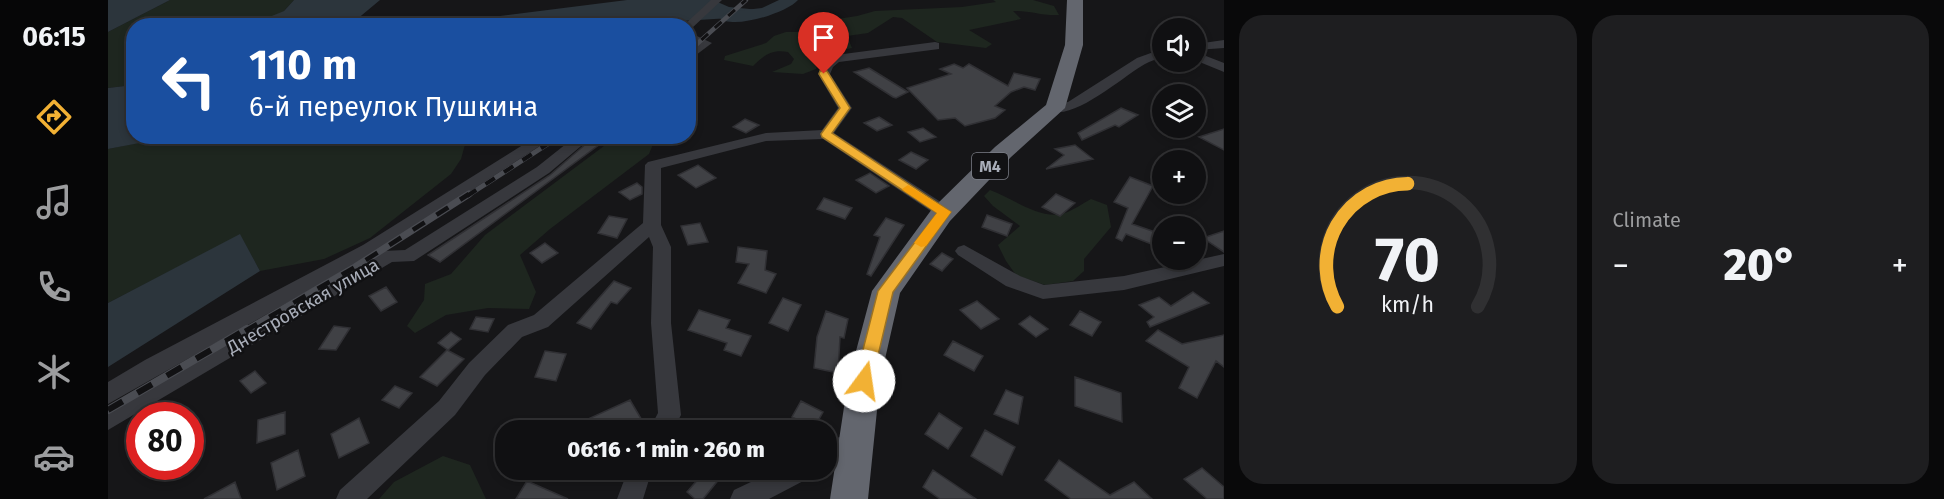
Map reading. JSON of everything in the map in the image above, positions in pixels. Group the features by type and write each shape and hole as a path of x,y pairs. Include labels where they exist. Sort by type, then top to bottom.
{"highway":[{"path":"1056,108 1074,45 1076,0"},
{"name":"M4","path":"849,499 864,381 886,291 944,212 1003,152 1056,108"}],"street":[{"path":"696,21 717,0"},
{"path":"696,34 706,43 696,51"},
{"path":"1206,46 1224,44"},
{"path":"826,134 845,108 824,74 827,65 836,59 935,46"},
{"path":"1056,108 1072,106 1141,61 1152,57"},
{"path":"1206,60 1224,68"},
{"path":"667,420 670,415 661,323 662,247 652,225 653,165 766,137 826,134 944,212"},
{"path":"108,394 153,366 369,249 536,144"},
{"name":"Днестровская улица","path":"108,420 389,256 408,256 543,170 576,144"},
{"path":"349,499 447,408 477,369 515,331 541,321 652,225"},
{"path":"964,251 1013,281 1043,292 1124,283 1224,260"},
{"path":"837,450 855,441"},
{"path":"630,499 637,480"},
{"path":"743,499 780,480"}],"shaded area":[{"path":"108,0 170,0 135,18 126,18 126,23 108,32"},
{"path":"170,0 294,0 284,11 271,18 135,18"},
{"path":"294,0 380,0 358,18 267,18 284,11"},
{"path":"627,0 713,0 729,7 760,10 766,16 696,20 696,18 484,18"},
{"path":"993,0 1033,0 1054,6 1059,15 1013,11 1021,19 969,30 992,44 986,48 937,42 902,18 893,17 868,33 847,36 852,48 821,55 816,69 803,74 772,72 791,64 794,59 788,52 777,51 769,54 753,66 724,60 725,56 766,43 774,36 786,32 803,32 812,23 875,11 962,7 996,2"},
{"path":"126,23 126,86 108,88 108,32"},
{"path":"126,86 126,144 134,144 108,149 108,88"},
{"path":"132,144 465,144 461,159 451,174 370,238 324,259 260,271 240,235 108,303 108,149"},
{"path":"607,144 653,144 649,154 550,229 520,255 536,292 529,309 488,308 446,315 415,333 407,326 424,300 425,284 451,274 485,235"},
{"path":"990,190 1037,211 1056,215 1072,210 1091,199 1107,205 1111,227 1084,259 1084,271 1073,281 1045,285 1016,275 1006,261 998,245 1020,226 993,206 984,196"},
{"path":"240,234 260,271 108,367 108,303"},
{"path":"443,456 470,465 486,499 379,499 394,482"}],"building":[{"path":"954,64 963,68 969,64 1008,86 1014,73 1040,79 1035,90 1024,87 1011,92 995,106 1005,110 995,118 965,126 955,118 938,120 907,88 951,74 940,69"},
{"path":"869,68 908,92 896,98 893,97 854,72"},
{"path":"1121,108 1138,115 1119,127 1115,125 1082,140 1078,133"},
{"path":"879,117 892,125 877,131 864,123"},
{"path":"745,119 759,125 746,133 733,127"},
{"path":"923,128 936,137 920,142 908,132"},
{"path":"1224,129 1224,150 1201,138 1206,138 1206,135"},
{"path":"586,144 600,144 440,262 428,255 550,175"},
{"path":"1075,145 1093,159 1046,169 1064,155 1055,149"},
{"path":"911,152 928,160 916,169 899,160"},
{"path":"698,165 716,178 696,188 678,175"},
{"path":"870,173 889,186 876,193 856,180"},
{"path":"1130,177 1152,186 1132,224 1152,231 1152,244 1126,234 1122,241 1116,238 1128,208 1114,202"},
{"path":"637,183 642,187 642,194 630,200 619,192"},
{"path":"1056,194 1075,203 1060,216 1042,207"},
{"path":"824,198 852,208 845,219 817,209"},
{"path":"987,215 1012,224 1007,236 982,227"},
{"path":"609,216 627,219 617,238 598,233"},
{"path":"886,218 904,225 871,276 867,274 880,237 874,235"},
{"path":"700,223 708,242 688,245 681,226"},
{"path":"1224,231 1224,252 1206,240 1206,237"},
{"path":"545,243 558,253 542,263 530,253"},
{"path":"738,247 767,251 765,270 776,274 766,293 738,283 749,264 736,262"},
{"path":"942,253 953,259 942,271 930,264"},
{"path":"614,281 631,288 617,304 611,302 591,329 577,323"},
{"path":"386,287 397,302 381,311 369,296"},
{"path":"1193,292 1209,303 1150,327 1147,322 1154,317 1139,305 1159,297 1171,306"},
{"path":"783,298 801,305 788,331 769,323"},
{"path":"977,301 999,319 981,329 960,310"},
{"path":"699,310 730,320 726,328 751,336 741,356 724,350 727,343 688,330"},
{"path":"826,311 848,319 844,338 840,337 838,373 814,368 817,337"},
{"path":"1080,311 1101,322 1092,336 1070,325"},
{"path":"1030,316 1048,329 1036,337 1019,324"},
{"path":"476,317 494,319 488,332 470,329"},
{"path":"334,326 350,328 336,350 319,349"},
{"path":"1158,330 1182,344 1224,335 1224,367 1216,361 1197,398 1179,388 1189,367 1146,341"},
{"path":"451,332 461,339 448,350 438,343"},
{"path":"953,341 983,356 974,371 944,355"},
{"path":"447,350 464,359 437,386 420,377"},
{"path":"545,351 566,354 556,381 535,377"},
{"path":"255,371 266,383 251,393 240,381"},
{"path":"1075,377 1121,393 1122,422 1075,406"},
{"path":"395,386 412,393 399,408 382,400"},
{"path":"1006,390 1023,397 1018,424 994,414"},
{"path":"630,400 642,420 589,420"},
{"path":"801,401 823,412 818,420 798,420 792,417"},
{"path":"285,412 285,434 257,443 258,420"},
{"path":"939,413 962,428 948,449 925,434"},
{"path":"359,418 369,443 339,458 331,434"},
{"path":"985,430 1015,447 1002,475 971,456"},
{"path":"298,450 305,476 277,490 271,463"},
{"path":"1059,460 1110,495 1134,482 1152,499 1071,499 1045,480"},
{"path":"1202,468 1224,487 1224,499 1207,499 1184,479"},
{"path":"933,470 976,499 940,499 923,487"},
{"path":"697,480 718,480 703,499 695,499 687,492"},
{"path":"527,481 568,499 516,499"},
{"path":"235,482 241,499 204,499"}],"waterway":[{"path":"727,17 760,13 783,5 790,0"}],"railway":[{"path":"696,45 746,0"},
{"path":"467,196 548,144"},
{"path":"245,331 355,267 469,194"},
{"path":"108,410 247,329"}],"slow traffic":[{"path":"908,189 944,212 921,243"}],"route":[{"path":"824,74 845,108 826,134 944,212 886,291 864,381"}]}
